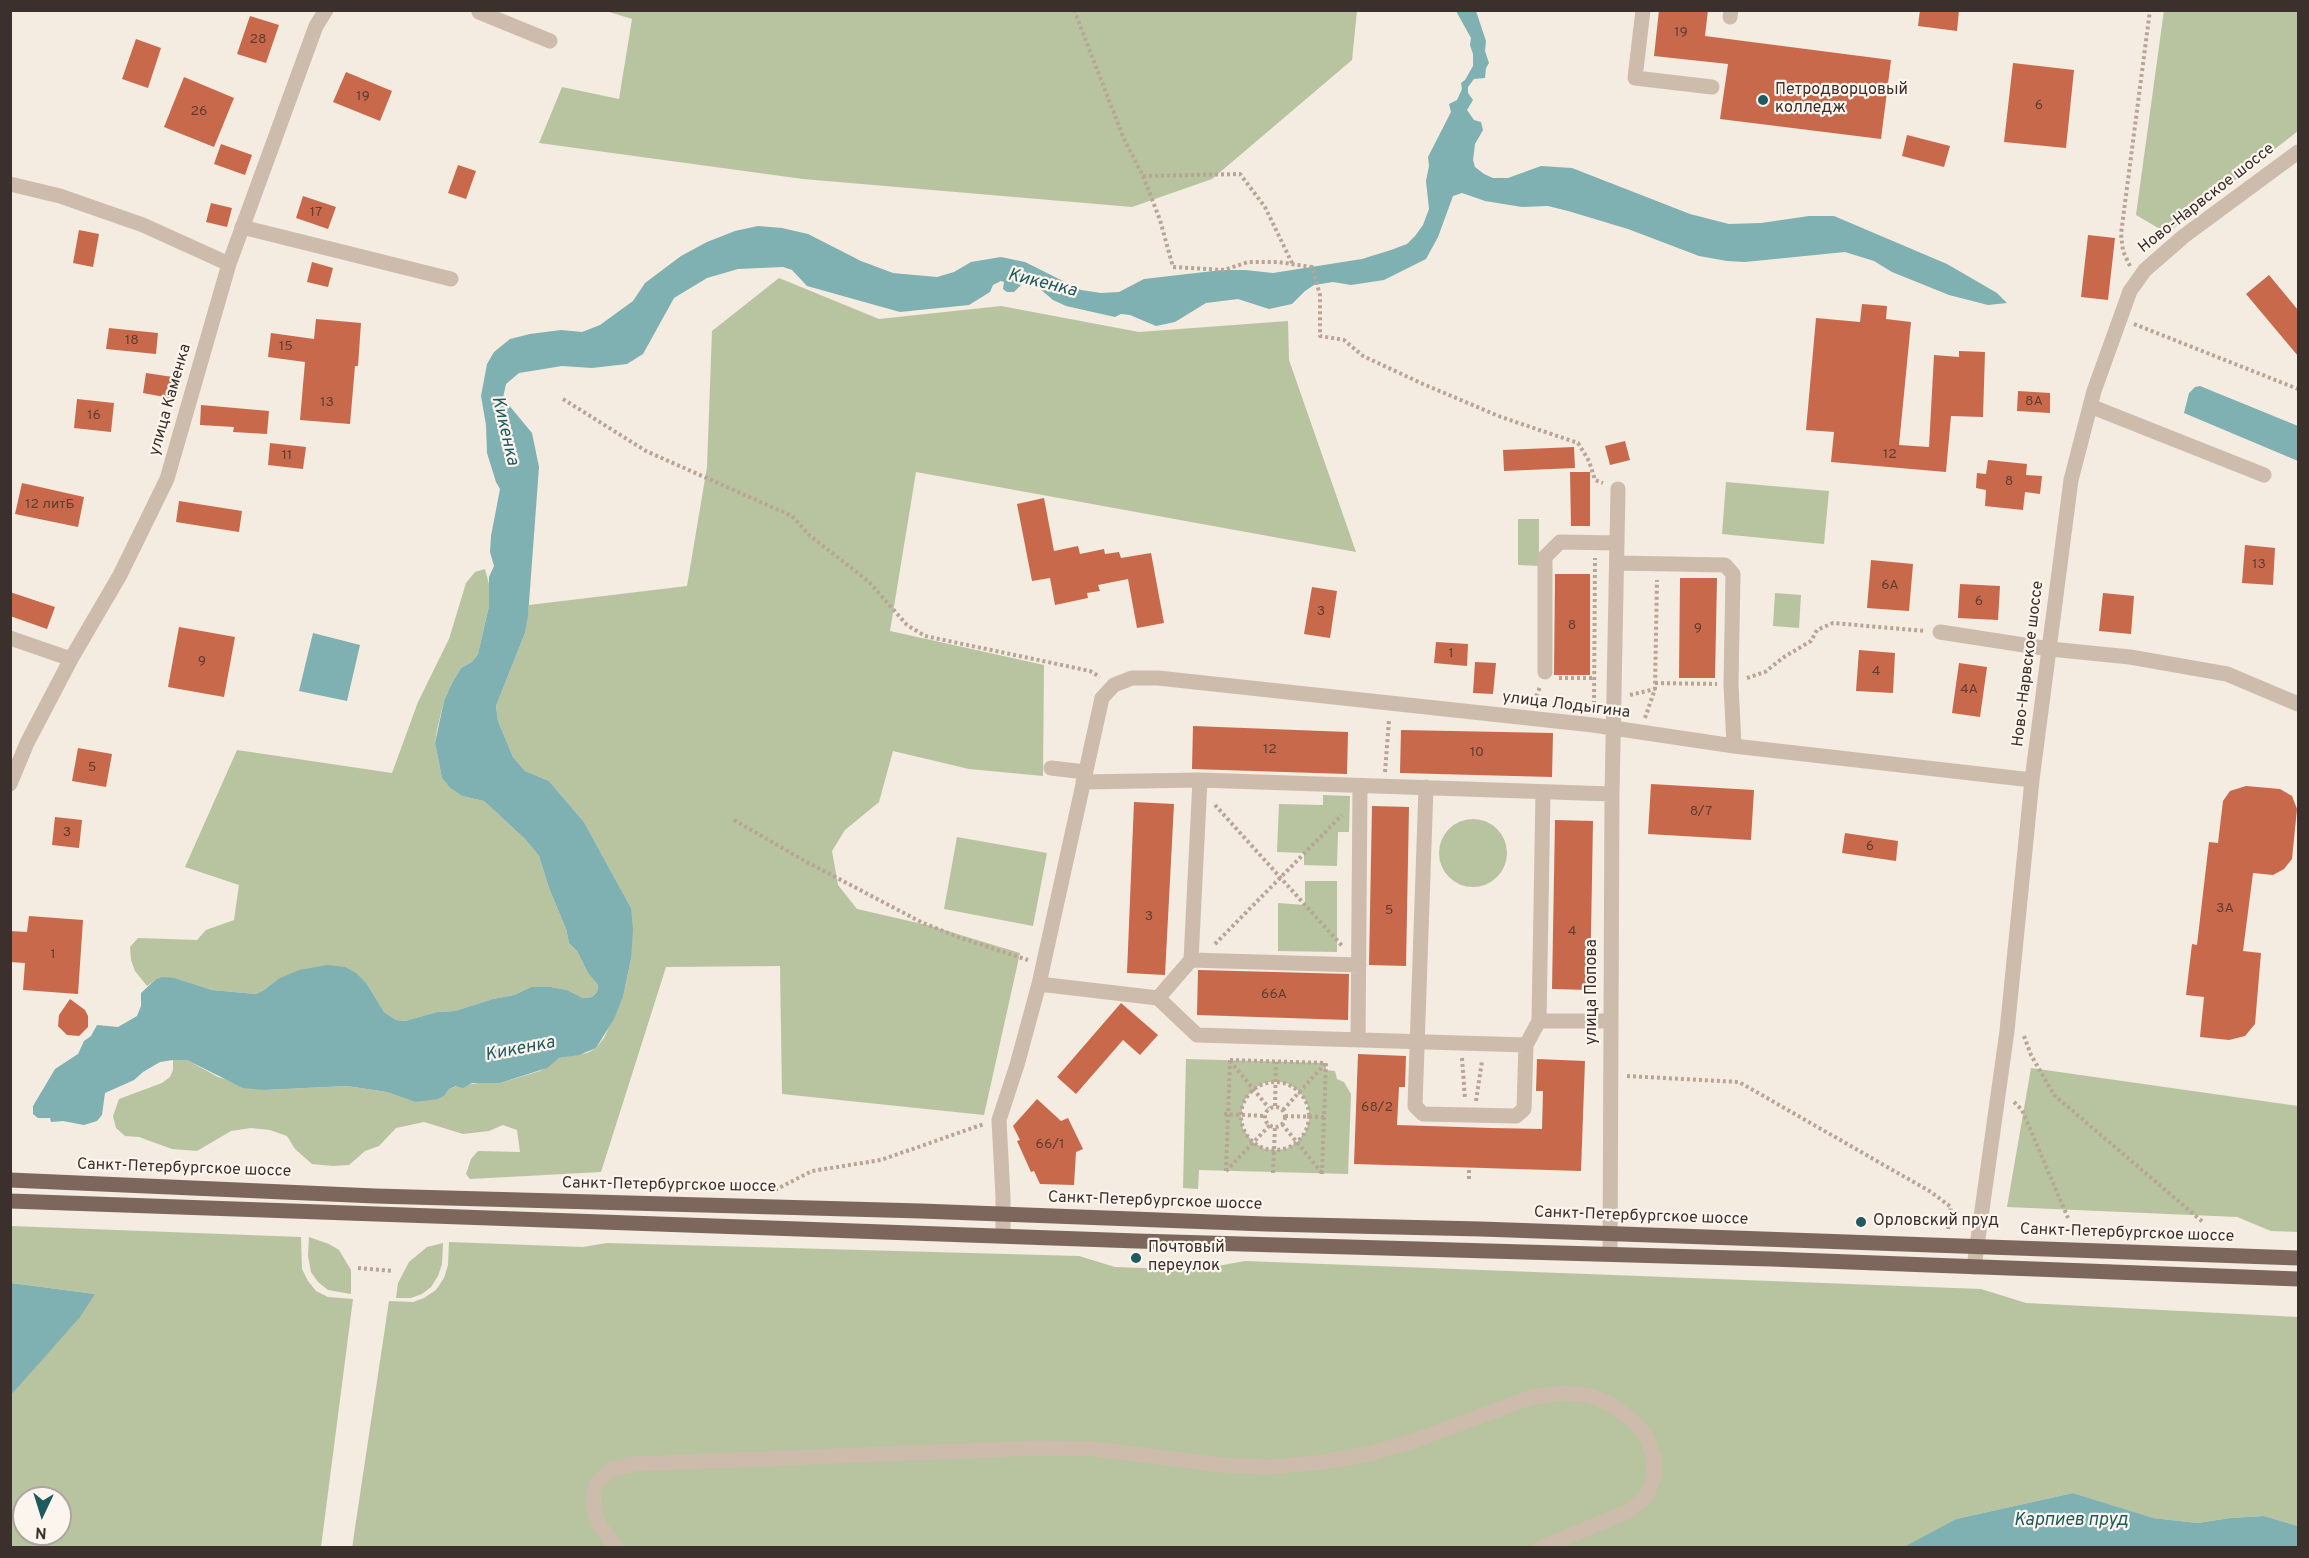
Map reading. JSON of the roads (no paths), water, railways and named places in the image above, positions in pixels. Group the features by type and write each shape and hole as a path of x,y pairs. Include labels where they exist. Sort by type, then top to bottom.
{"main road":[{"name":"Санкт-Петербургское шоссе","path":"10,1180 375,1196 1003,1214 2298,1258"},
{"path":"10,1201 374,1215 1610,1254 2298,1280"}],"street":[{"name":"улица Каменка","path":"10,784 27,743 70,659 120,575 166,479 229,264 316,26 326,10"},
{"path":"480,10 479,12 550,41"},
{"path":"1643,10 1635,78 1712,87"},
{"name":"Ново-Нарвское шоссе","path":"1974,1267 2007,1031 2032,780 2071,480 2090,406 2119,319 2130,291 2139,279 2162,254 2184,236 2298,152"},
{"path":"10,184 60,196 143,225 229,264"},
{"path":"242,227 451,279"},
{"path":"2090,406 2264,475"},
{"name":"улица Попова","path":"1610,1254 1612,794 1618,489"},
{"path":"1545,675 1545,557 1560,542 1617,543"},
{"path":"1617,564 1725,566 1733,574 1731,684 1734,746"},
{"path":"1940,632 2050,649 2130,657 2227,674 2298,704"},
{"path":"10,638 70,659"},
{"name":"улица Лодыгина","path":"1084,777 1102,698 1114,685 1132,678 1158,678 1593,725 1734,746 2032,780"},
{"path":"1051,768 1084,777 1360,792 1385,786 1612,794"},
{"path":"1002,1235 999,1120 1039,984 1084,777"},
{"path":"1158,998 1195,960 1200,784"},
{"path":"1426,788 1415,1106 1423,1114 1516,1116 1524,1109 1526,1045 1539,1021 1543,792"},
{"path":"1358,1040 1360,792"},
{"path":"1195,960 1359,965"},
{"path":"1039,984 1158,998 1197,1035 1526,1045"},
{"path":"1539,1021 1611,1021"},
{"path":"374,1215 375,1196"},
{"path":"617,1548 599,1525 593,1506 596,1485 610,1470 633,1464 1040,1448 1095,1449 1221,1465 1269,1467 1316,1464 1369,1454 1416,1440 1532,1396 1561,1393 1588,1395 1619,1410 1647,1437 1654,1458 1654,1477 1646,1497 1629,1511 1540,1548"}],"water":[{"name":"Кикенка","path":"1456,11 1476,11 1486,41 1485,51 1489,63 1485,78 1474,79 1468,87 1468,93 1473,100 1467,110 1474,120 1481,122 1483,130 1475,144 1473,160 1475,167 1484,174 1493,178 1508,178 1541,166 1572,168 1690,214 1729,224 1761,223 1809,216 1834,216 1947,264 1997,293 2007,303 1988,305 1949,295 1892,272 1874,261 1845,252 1745,262 1727,261 1699,256 1628,229 1568,211 1548,206 1522,207 1485,201 1462,193 1453,196 1438,237 1426,259 1384,280 1351,285 1333,282 1314,285 1292,304 1269,309 1238,299 1206,303 1175,322 1156,326 1130,315 1121,314 1115,317 1066,306 1053,300 1033,283 1023,283 1014,292 1007,292 1003,289 1004,282 1001,281 993,285 990,292 969,305 900,312 807,286 792,270 783,267 738,269 707,278 674,298 643,354 627,364 592,368 562,366 519,373 506,384 503,398 532,433 539,467 528,616 525,633 496,706 498,721 513,757 525,771 549,781 584,822 631,908 633,930 631,959 623,997 614,1019 596,1048 579,1055 559,1058 547,1068 500,1083 472,1083 463,1088 456,1086 438,1099 415,1102 387,1092 347,1086 264,1090 243,1088 187,1060 173,1060 160,1062 134,1080 105,1093 102,1115 97,1121 84,1125 63,1121 51,1122 50,1118 38,1118 33,1114 33,1106 55,1069 78,1054 84,1041 91,1036 97,1025 118,1027 137,1016 141,1006 141,993 156,979 163,977 175,978 212,990 256,994 278,979 299,970 327,965 345,967 356,973 367,984 384,1012 396,1020 405,1021 437,1012 455,1011 514,995 531,987 567,990 583,998 592,997 597,992 598,985 588,973 577,951 569,943 539,856 525,839 484,801 462,796 450,788 442,778 435,743 444,701 452,683 461,668 472,662 478,654 489,606 489,577 494,566 490,552 491,536 500,489 487,453 486,425 481,396 487,364 494,352 510,339 561,330 582,332 600,325 633,301 645,283 681,256 735,231 758,226 782,228 808,234 861,261 893,273 937,277 954,272 971,262 1001,257 1025,262 1081,290 1101,293 1119,292 1144,279 1222,270 1273,273 1362,259 1391,250 1407,244 1415,236 1423,225 1429,209 1426,181 1428,157 1451,112 1449,104 1457,100 1462,89 1461,83 1473,66 1471,38"},
{"path":"2200,386 2298,426 2298,461 2184,413 2189,393 2195,387"},
{"path":"313,633 360,645 347,701 299,691"},
{"path":"11,1283 95,1294 80,1317 11,1395"},
{"name":"Карпиев пруд","path":"2073,1493 2153,1518 2198,1523 2264,1516 2298,1526 2298,1547 1904,1547 1956,1519"}],"place":[{"name":"Петродворцовый колледж","path":"1763,100"},
{"name":"Орловский пруд","path":"1861,1222"},
{"name":"Почтовый переулок","path":"1136,1258"}]}
